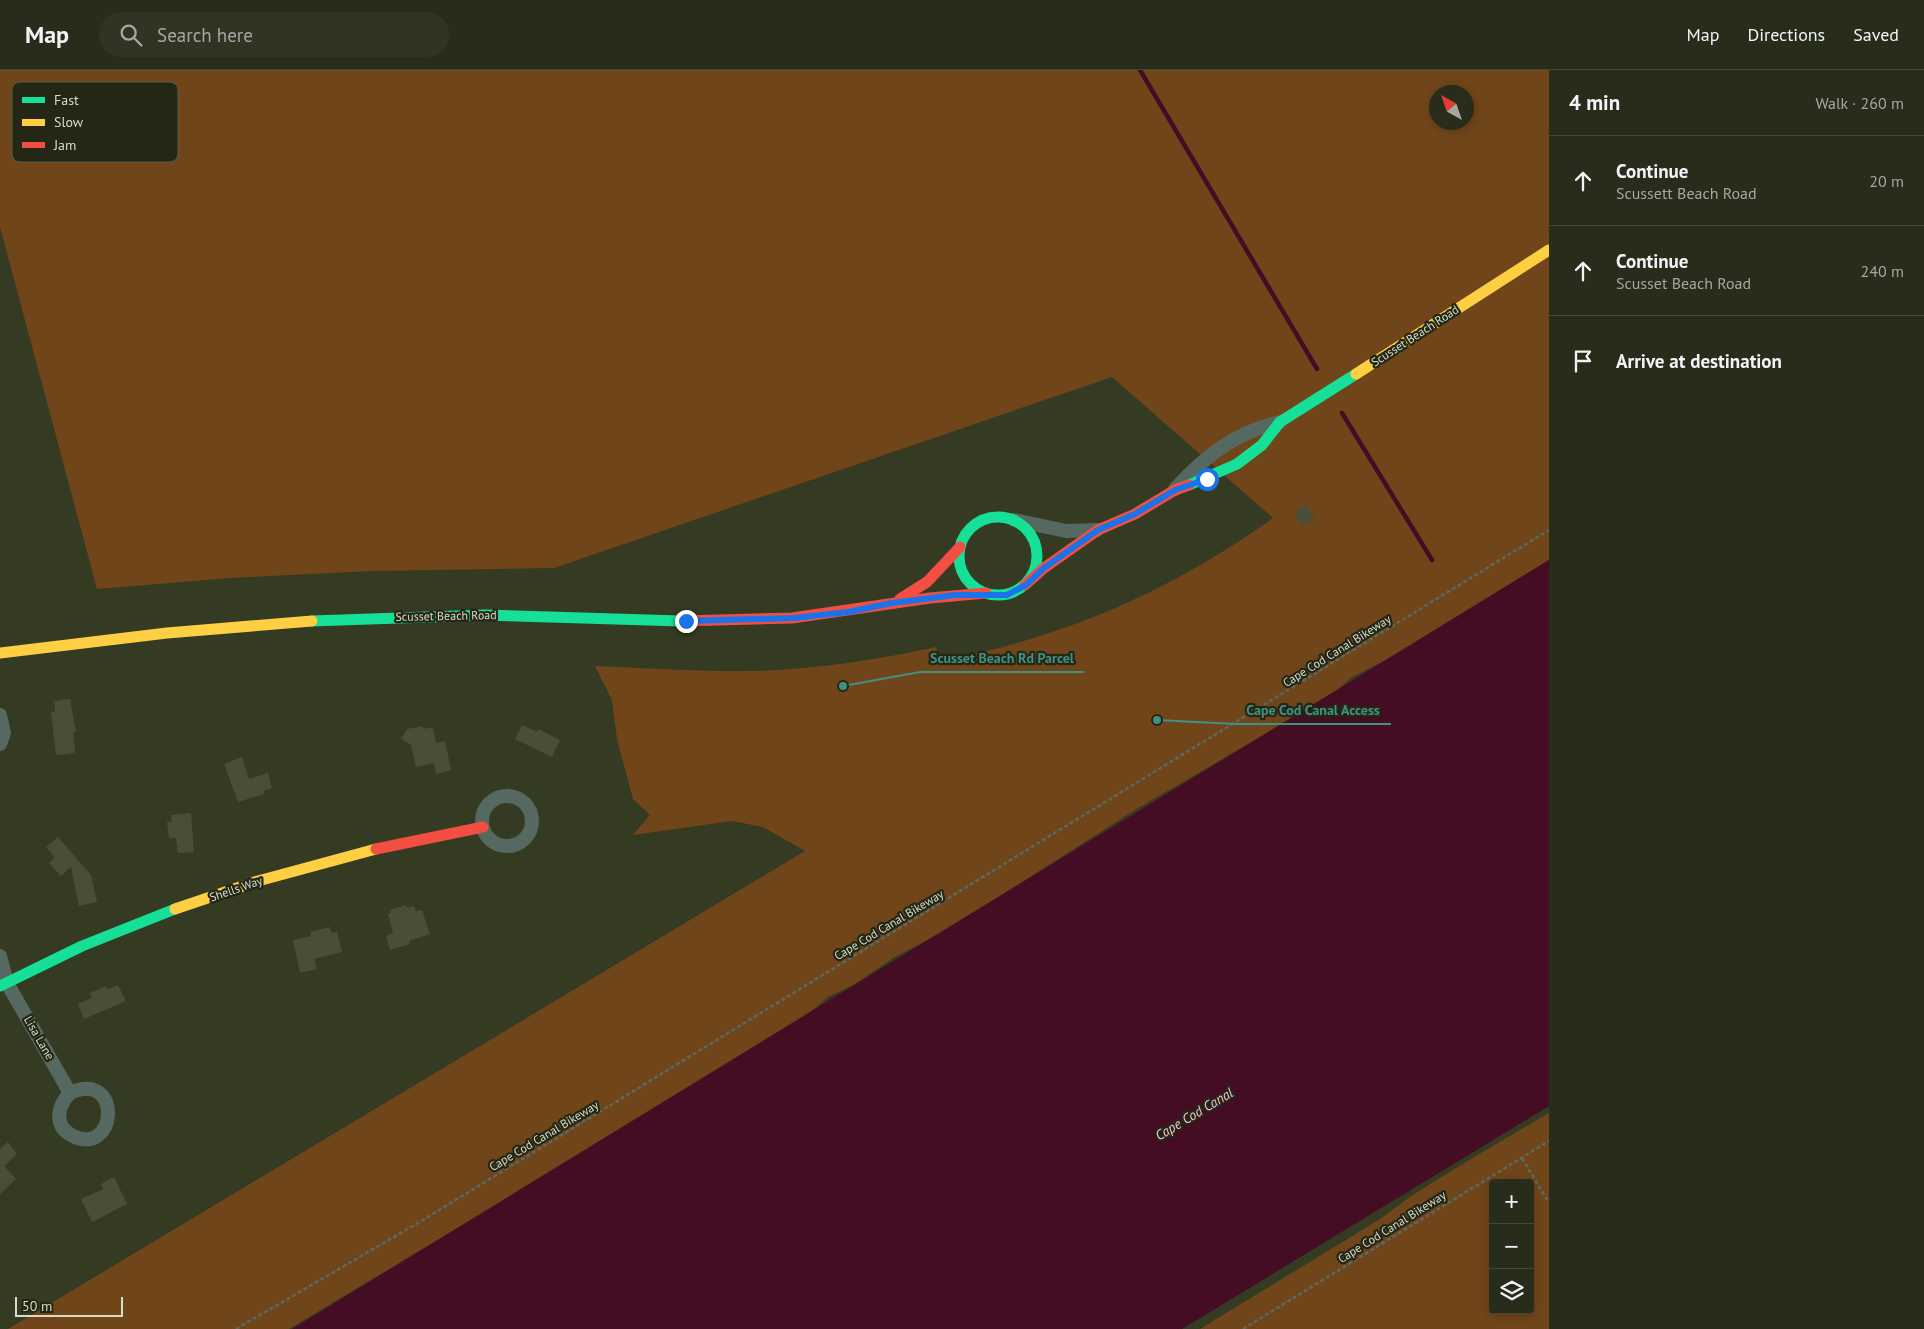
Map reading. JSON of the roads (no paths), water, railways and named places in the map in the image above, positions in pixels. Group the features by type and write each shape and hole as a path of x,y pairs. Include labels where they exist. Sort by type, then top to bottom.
{"main road":[{"name":"Scusset Beach Road","path":"0,653 204,629 364,618 472,614 686,621 766,620 848,612 892,603 986,593 1007,595 1026,585 1052,563 1098,530 1135,514 1175,490 1207,479 1238,464 1262,445 1280,422 1549,250"},
{"name":"Scusset Beach Road","path":"892,603 927,582 960,547 972,528 981,521 992,518 1014,520"},
{"path":"1014,520 1029,532 1037,550 1035,569 1026,585"},
{"path":"960,547 959,559 967,580 975,588 986,593"},
{"name":"Shells Way","path":"4,984 121,932 280,874 348,856 483,827"}],"street":[{"path":"1175,490 1194,468 1220,446 1253,430 1280,422"},
{"name":"Scusset Beach Road","path":"1014,520 1066,531 1098,530"},
{"path":"0,715 4,733 0,744"},
{"name":"Lisa Lane","path":"0,956 4,984 70,1093"}],"water":[{"name":"Cape Cod Canal","path":"1549,560 1549,1106 1182,1329 292,1329"}],"waterway":[{"path":"1140,70 1317,369"},
{"path":"1342,413 1432,560"}],"place":[{"name":"Scusset Beach Rd Parcel","path":"843,686"},
{"name":"Cape Cod Canal Access","path":"1157,720"}]}
